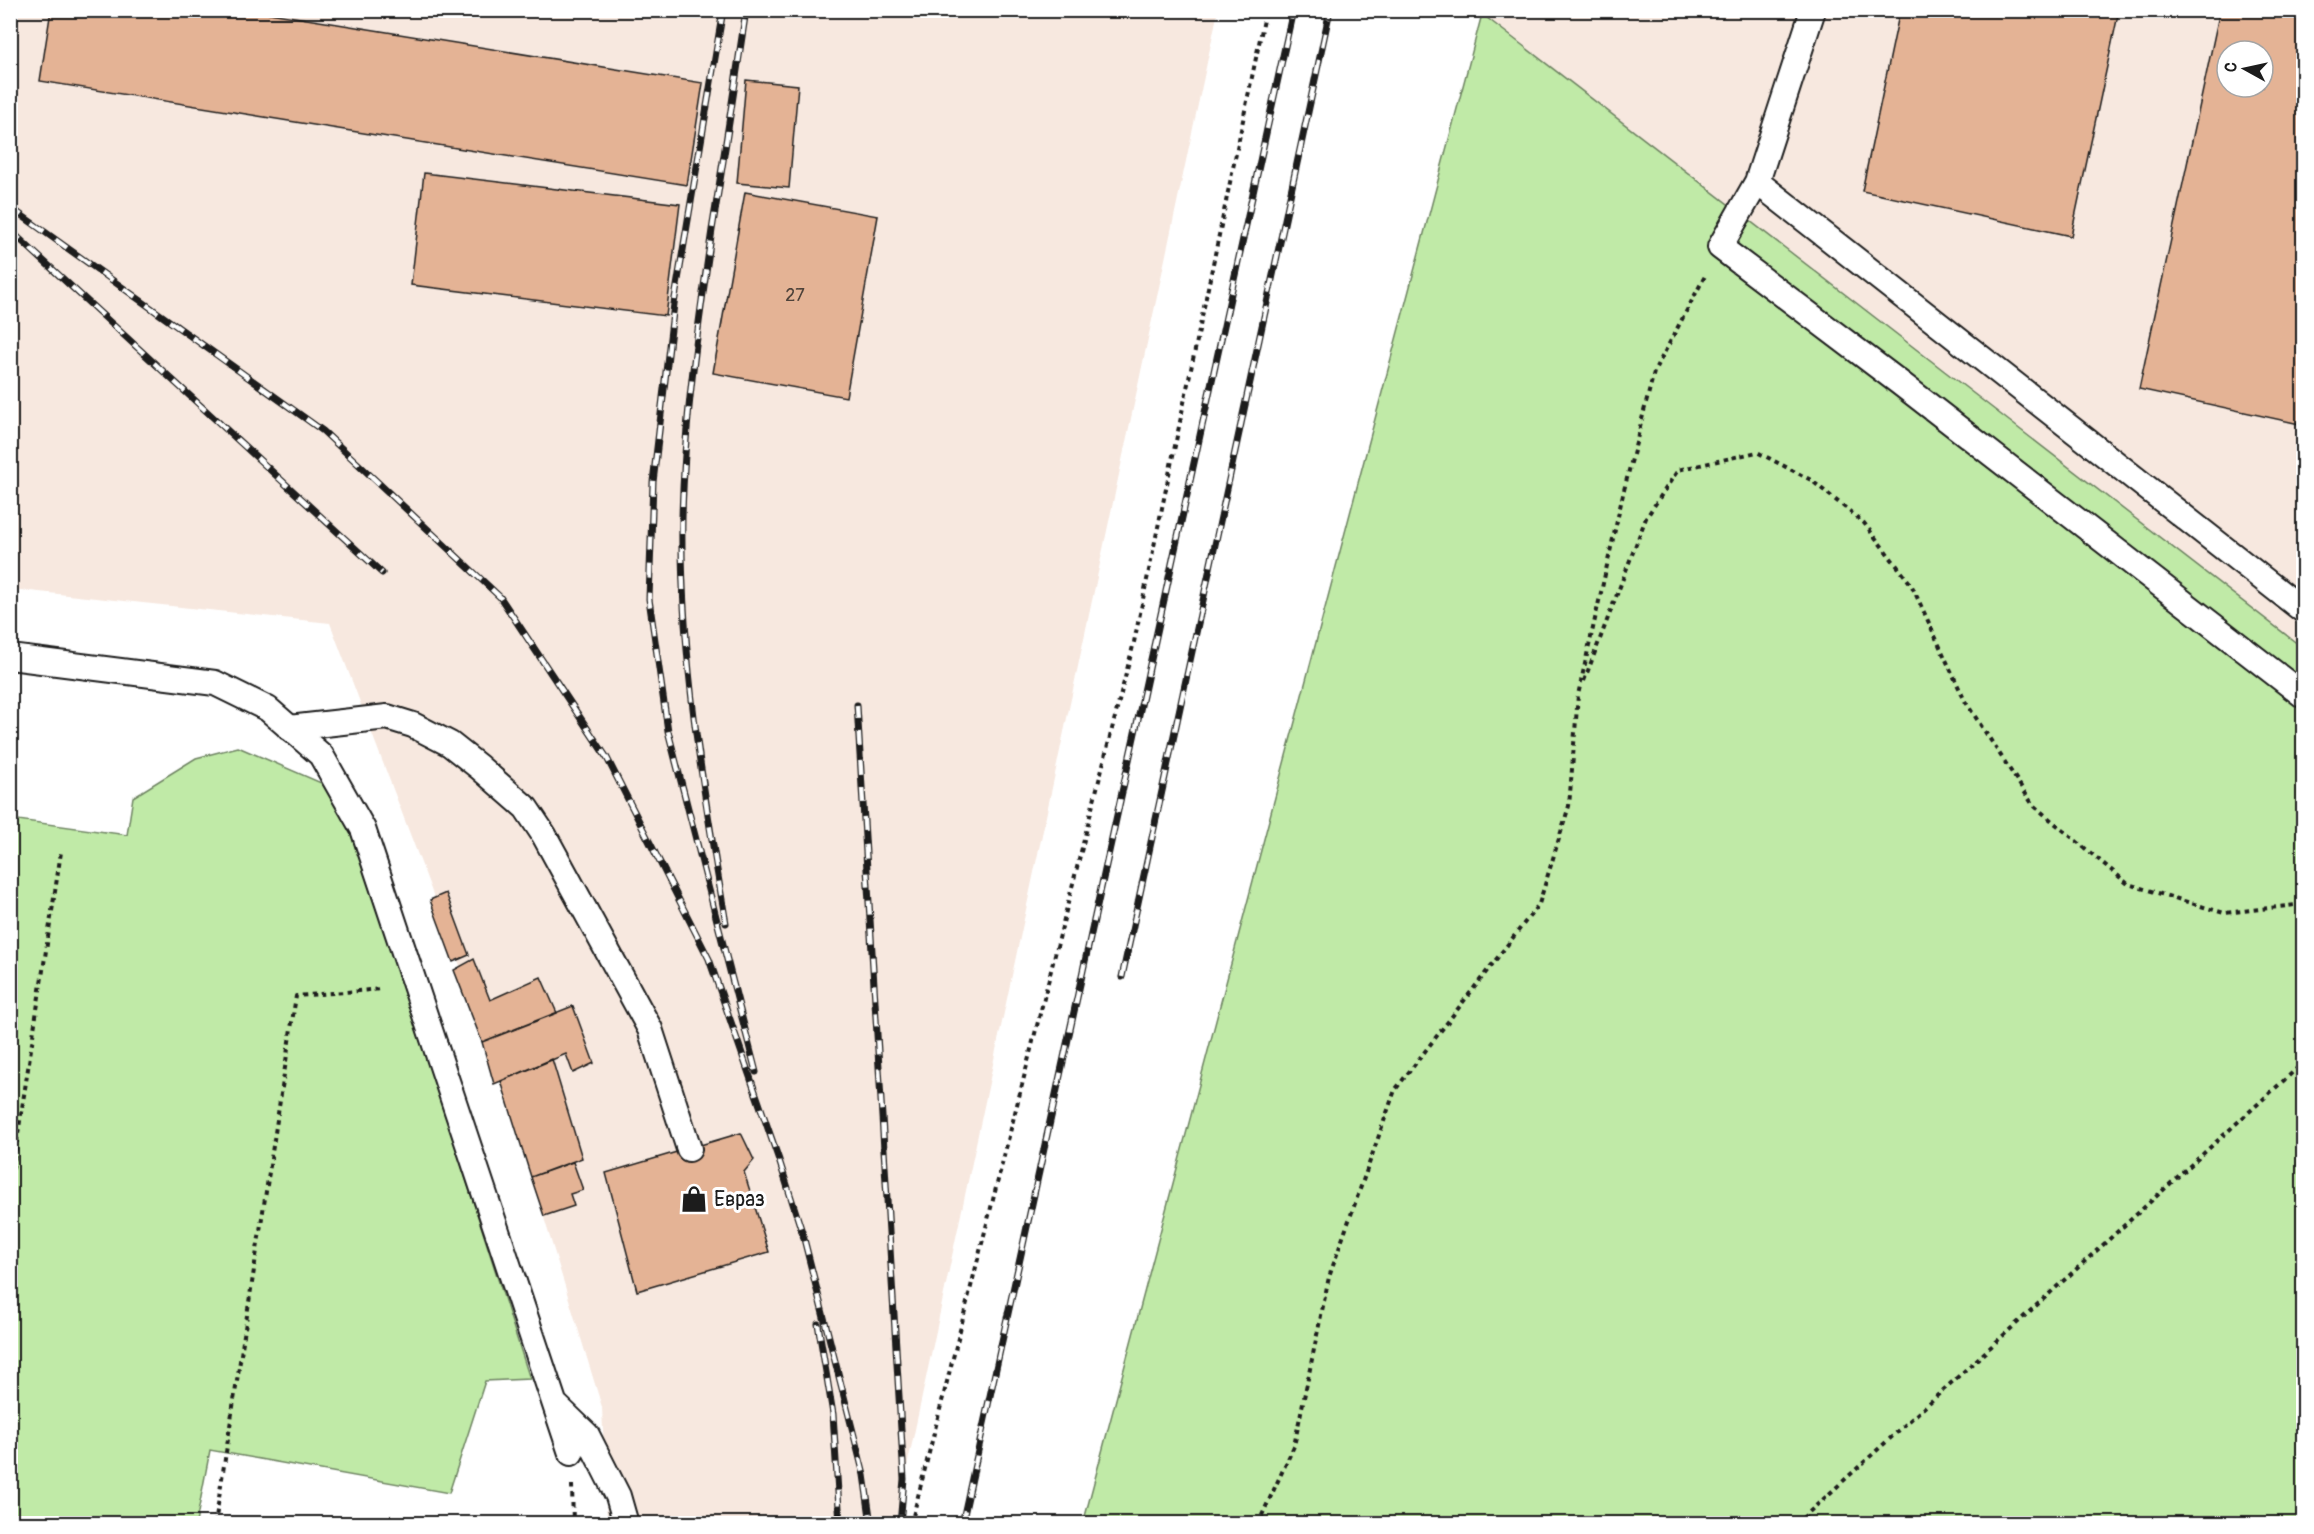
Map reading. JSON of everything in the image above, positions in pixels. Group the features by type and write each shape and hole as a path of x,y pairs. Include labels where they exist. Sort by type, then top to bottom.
{"lane":[{"path":"1813,10 1757,182 1720,248 1900,383 2304,696"},
{"path":"1757,182 2304,611"},
{"path":"10,657 215,683 268,709 321,754 363,829 571,1454"},
{"path":"289,728 387,717 413,725 450,744 526,808 544,835 650,1029 689,1149"},
{"path":"553,1402 587,1436 618,1496 626,1524"}],"path":[{"path":"911,1524 1134,642 1266,10"},
{"path":"1258,1524 1294,1446 1329,1277 1395,1090 1539,904 1569,806 1578,695 1623,495 1654,372 1720,248"},
{"path":"1578,695 1646,518 1678,470 1757,452 1811,480 1864,522 1911,584 1965,701 2033,805 2128,884 2224,913 2304,904"},
{"path":"10,1186 61,852"},
{"path":"215,1524 296,996 415,986"},
{"path":"1796,1524 2304,1062"},
{"path":"571,1454 573,1524"}],"shaded area":[{"path":"1483,10 2303,11 2303,648 1482,14"},
{"path":"11,11 1218,11 895,1523 607,1523 602,1407 495,1058 330,623 11,589"}],"green space":[{"path":"1482,14 2303,648 2303,1523 1083,1524"},
{"path":"238,747 342,792 530,1379 485,1381 449,1493 210,1450 196,1523 11,1524 11,819 127,835 133,797 196,758"}],"building":[{"path":"51,10 251,10 703,83 687,185 40,81"},
{"path":"1900,10 2119,10 2071,236 1862,191"},
{"path":"2220,10 2304,10 2304,425 2139,389"},
{"path":"746,80 798,85 789,188 737,183"},
{"path":"424,173 680,204 666,316 411,285"},
{"path":"745,192 878,216 846,397 713,373"},
{"path":"446,893 469,955 453,962 430,900"},
{"path":"474,959 490,1000 541,977 557,1013 482,1042 454,970"},
{"path":"573,1006 594,1063 573,1073 566,1054 494,1084 482,1042"},
{"path":"552,1059 582,1158 531,1177 501,1081"},
{"path":"741,1133 754,1160 744,1172 769,1252 637,1291 606,1173"},
{"path":"573,1162 583,1190 570,1194 574,1206 544,1216 531,1177"}],"railway":[{"path":"723,10 674,304 653,482 649,599 668,731 756,1072"},
{"path":"726,923 701,773 689,672 682,570 682,519 686,446 697,338 746,10"},
{"path":"962,1524 1293,10"},
{"path":"1122,977 1330,10"},
{"path":"10,207 323,431 500,597 607,758 709,959 779,1160 803,1235 864,1475 871,1524"},
{"path":"10,230 382,573"},
{"path":"857,705 904,1479 900,1524"},
{"path":"818,1324 833,1414 840,1524"}],"place":[{"name":"Евраз","path":"694,1199"}]}
